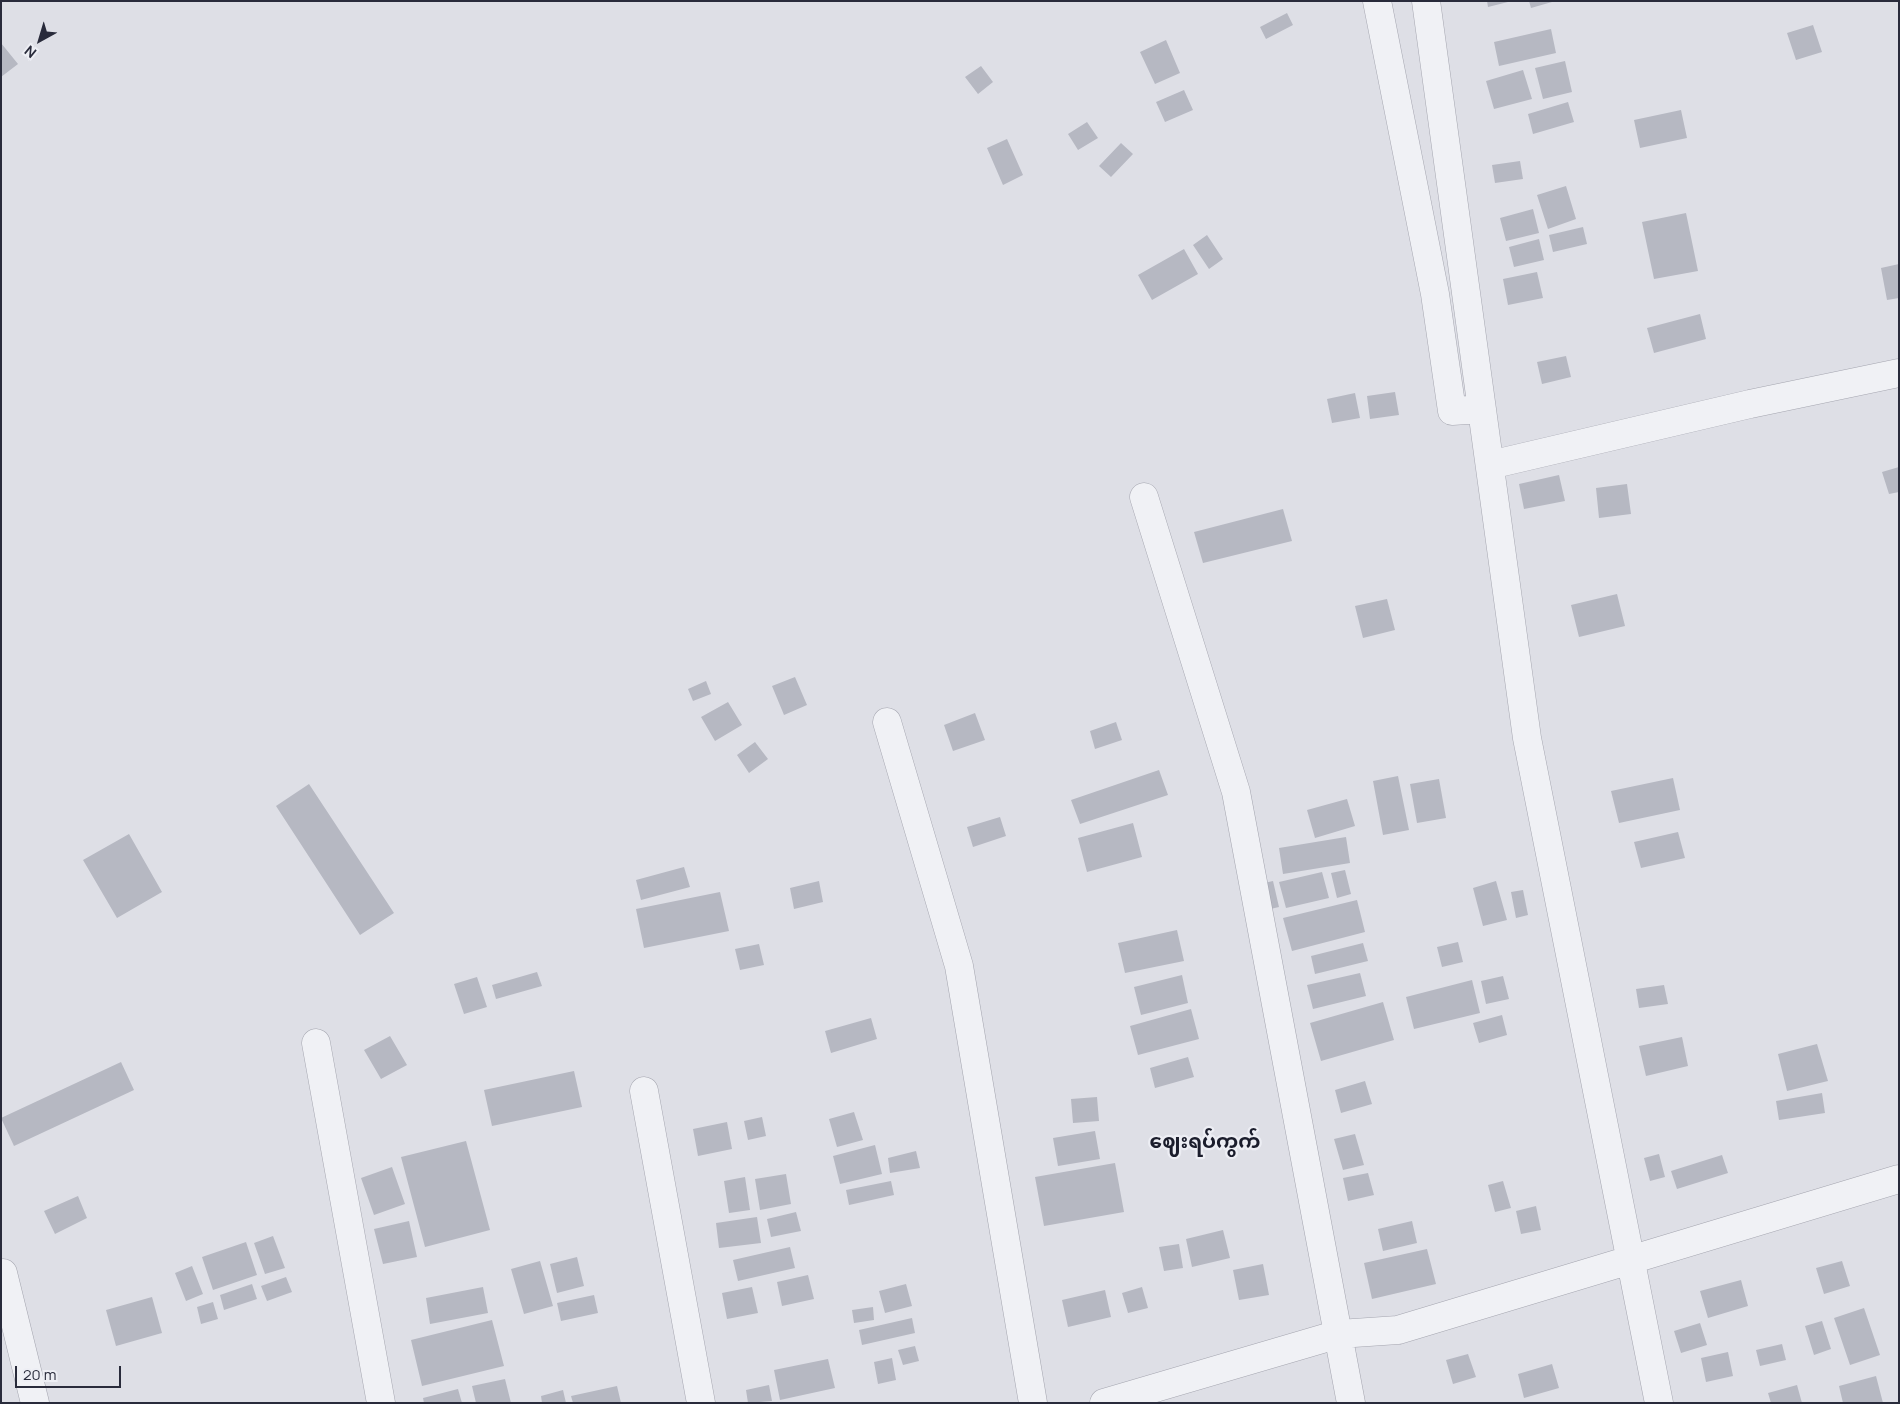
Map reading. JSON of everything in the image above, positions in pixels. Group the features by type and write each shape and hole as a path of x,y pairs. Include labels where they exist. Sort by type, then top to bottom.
{"street":[{"path":"1376,1 1435,294 1452,411 1482,409"},
{"path":"1426,1 1527,738 1659,1403"},
{"path":"1490,466 1750,404 1899,373"},
{"path":"1144,497 1236,792 1351,1403"},
{"path":"887,722 960,966 1033,1403"},
{"path":"316,1043 382,1403"},
{"path":"644,1091 701,1403"},
{"path":"1104,1403 1339,1334 1398,1330 1899,1179"},
{"path":"3,1273 35,1403"}],"building":[{"path":"1487,1 1508,1 1508,2 1488,7"},
{"path":"1529,1 1551,1 1552,2 1531,8"},
{"path":"1287,13 1293,25 1266,39 1260,27"},
{"path":"1813,25 1822,52 1796,60 1787,33"},
{"path":"1551,29 1556,53 1499,66 1494,42"},
{"path":"1166,40 1180,73 1155,84 1140,52"},
{"path":"1,43 18,64 1,77"},
{"path":"1565,61 1572,92 1543,99 1535,68"},
{"path":"981,66 993,82 978,94 965,77"},
{"path":"1523,70 1532,99 1494,109 1486,81"},
{"path":"1184,90 1193,110 1165,122 1156,102"},
{"path":"1568,102 1574,122 1533,134 1528,114"},
{"path":"1681,110 1687,138 1640,148 1634,120"},
{"path":"1087,122 1098,138 1078,150 1068,134"},
{"path":"1007,139 1023,175 1003,185 987,148"},
{"path":"1121,143 1133,154 1111,177 1099,166"},
{"path":"1520,161 1523,179 1495,183 1492,165"},
{"path":"1566,186 1576,219 1548,229 1537,195"},
{"path":"1533,209 1539,233 1506,241 1500,218"},
{"path":"1686,213 1698,271 1654,279 1642,222"},
{"path":"1583,227 1587,244 1553,252 1549,235"},
{"path":"1207,235 1223,259 1209,269 1193,245"},
{"path":"1539,239 1544,260 1514,267 1509,247"},
{"path":"1184,249 1198,274 1152,300 1138,275"},
{"path":"1899,264 1899,298 1887,300 1881,268"},
{"path":"1537,272 1543,298 1508,305 1503,279"},
{"path":"1700,314 1706,339 1654,353 1647,328"},
{"path":"1566,356 1571,377 1542,384 1537,362"},
{"path":"1395,392 1399,415 1370,419 1367,396"},
{"path":"1355,393 1360,418 1332,423 1327,399"},
{"path":"1899,467 1899,492 1889,494 1882,472"},
{"path":"1559,475 1565,501 1524,509 1519,484"},
{"path":"1627,484 1631,514 1599,518 1596,488"},
{"path":"1283,509 1292,541 1203,563 1194,532"},
{"path":"1617,594 1625,626 1579,637 1571,605"},
{"path":"1387,599 1395,630 1363,638 1355,606"},
{"path":"795,677 807,705 784,715 772,686"},
{"path":"706,681 711,694 693,701 688,689"},
{"path":"728,702 742,725 715,741 701,717"},
{"path":"975,713 985,740 953,751 944,725"},
{"path":"1116,722 1122,740 1095,749 1090,731"},
{"path":"755,742 768,759 749,773 737,755"},
{"path":"1159,770 1168,795 1080,824 1071,800"},
{"path":"1398,776 1409,830 1383,835 1373,781"},
{"path":"1673,778 1680,810 1619,823 1611,791"},
{"path":"1439,779 1446,818 1417,823 1410,784"},
{"path":"309,784 394,913 360,935 276,806"},
{"path":"1347,799 1355,826 1315,838 1307,810"},
{"path":"1000,817 1006,836 973,847 967,827"},
{"path":"1133,823 1142,857 1087,872 1078,838"},
{"path":"1678,832 1685,858 1641,868 1634,842"},
{"path":"129,834 162,892 117,918 83,860"},
{"path":"1346,837 1350,863 1283,874 1279,848"},
{"path":"684,867 690,887 641,900 636,880"},
{"path":"1345,870 1351,894 1337,898 1331,873"},
{"path":"1322,872 1329,898 1286,908 1279,882"},
{"path":"819,881 823,902 794,909 790,888"},
{"path":"1273,881 1279,907 1266,910 1260,884"},
{"path":"1496,881 1507,920 1483,926 1473,888"},
{"path":"1523,890 1528,915 1516,918 1511,892"},
{"path":"720,892 729,931 644,948 636,909"},
{"path":"1357,900 1365,932 1292,951 1283,918"},
{"path":"1177,930 1184,961 1125,973 1118,943"},
{"path":"1458,942 1463,962 1442,967 1437,947"},
{"path":"1363,943 1368,961 1315,974 1311,956"},
{"path":"759,944 764,965 740,970 735,949"},
{"path":"537,972 542,986 496,999 492,985"},
{"path":"1360,973 1366,996 1313,1009 1307,985"},
{"path":"1182,975 1188,1003 1141,1015 1134,987"},
{"path":"1503,976 1509,999 1486,1004 1481,981"},
{"path":"477,977 487,1007 464,1014 454,984"},
{"path":"1472,980 1480,1013 1414,1029 1406,997"},
{"path":"1664,985 1668,1004 1639,1008 1636,989"},
{"path":"1383,1002 1394,1040 1321,1061 1310,1023"},
{"path":"1191,1009 1199,1039 1138,1055 1130,1026"},
{"path":"1502,1015 1507,1035 1479,1043 1473,1023"},
{"path":"871,1018 877,1039 831,1053 825,1031"},
{"path":"390,1036 407,1065 381,1079 364,1050"},
{"path":"1682,1037 1688,1066 1646,1076 1639,1046"},
{"path":"1817,1044 1828,1081 1787,1091 1778,1054"},
{"path":"1188,1057 1194,1077 1155,1088 1150,1068"},
{"path":"121,1062 134,1090 14,1146 1,1118"},
{"path":"574,1071 582,1107 492,1126 484,1090"},
{"path":"1365,1081 1372,1104 1341,1113 1335,1090"},
{"path":"1822,1093 1825,1113 1779,1120 1776,1101"},
{"path":"1097,1097 1099,1121 1073,1123 1071,1099"},
{"path":"854,1112 863,1140 837,1147 829,1119"},
{"path":"762,1117 766,1136 748,1140 744,1121"},
{"path":"727,1122 732,1149 698,1156 693,1129"},
{"path":"1095,1131 1100,1159 1058,1166 1053,1138"},
{"path":"1355,1134 1364,1165 1343,1170 1334,1139"},
{"path":"466,1141 490,1230 425,1247 401,1157"},
{"path":"875,1145 882,1174 840,1184 833,1156"},
{"path":"916,1151 920,1168 890,1173 888,1158"},
{"path":"1659,1154 1665,1177 1650,1181 1644,1158"},
{"path":"1722,1155 1728,1173 1677,1189 1671,1171"},
{"path":"1115,1163 1124,1212 1044,1226 1035,1177"},
{"path":"392,1167 405,1204 374,1215 361,1178"},
{"path":"1368,1173 1374,1195 1348,1201 1343,1178"},
{"path":"786,1174 791,1204 760,1210 755,1179"},
{"path":"745,1177 750,1210 729,1213 724,1181"},
{"path":"891,1181 894,1195 849,1205 846,1190"},
{"path":"1503,1181 1511,1208 1495,1212 1488,1185"},
{"path":"78,1196 87,1218 55,1234 44,1211"},
{"path":"1536,1206 1541,1230 1521,1234 1516,1211"},
{"path":"796,1212 801,1231 771,1237 767,1219"},
{"path":"757,1217 761,1243 719,1248 716,1223"},
{"path":"409,1221 417,1257 383,1264 374,1229"},
{"path":"1412,1221 1417,1243 1383,1251 1378,1229"},
{"path":"1223,1230 1230,1258 1192,1267 1186,1239"},
{"path":"273,1236 285,1268 265,1274 254,1243"},
{"path":"246,1242 257,1275 213,1290 202,1257"},
{"path":"1179,1244 1183,1268 1164,1271 1159,1247"},
{"path":"790,1247 795,1268 738,1281 733,1260"},
{"path":"1427,1249 1436,1284 1372,1299 1364,1263"},
{"path":"577,1257 584,1286 557,1293 550,1264"},
{"path":"540,1261 553,1306 524,1314 511,1269"},
{"path":"1842,1261 1850,1286 1824,1294 1816,1268"},
{"path":"1263,1264 1269,1295 1239,1300 1233,1270"},
{"path":"192,1266 203,1294 186,1301 175,1273"},
{"path":"808,1275 814,1299 782,1306 777,1282"},
{"path":"286,1277 292,1292 267,1301 261,1286"},
{"path":"1741,1280 1748,1306 1708,1318 1700,1291"},
{"path":"252,1284 257,1299 224,1310 220,1295"},
{"path":"906,1284 912,1306 885,1313 879,1291"},
{"path":"483,1287 488,1313 430,1324 426,1298"},
{"path":"752,1287 758,1313 727,1319 722,1293"},
{"path":"1142,1287 1148,1308 1128,1313 1122,1293"},
{"path":"1105,1290 1111,1317 1068,1327 1062,1300"},
{"path":"594,1295 598,1313 561,1321 557,1303"},
{"path":"152,1297 162,1333 116,1346 106,1310"},
{"path":"213,1302 218,1319 201,1324 197,1307"},
{"path":"873,1307 874,1320 854,1323 852,1310"},
{"path":"1864,1308 1880,1355 1850,1365 1834,1318"},
{"path":"912,1318 915,1333 862,1345 859,1330"},
{"path":"492,1320 504,1366 422,1386 411,1340"},
{"path":"1822,1321 1831,1349 1814,1355 1805,1326"},
{"path":"1700,1323 1707,1345 1681,1353 1674,1331"},
{"path":"1782,1344 1786,1360 1760,1366 1756,1350"},
{"path":"915,1346 919,1361 903,1365 898,1350"},
{"path":"1728,1352 1733,1376 1706,1382 1701,1358"},
{"path":"1468,1354 1476,1377 1453,1384 1446,1360"},
{"path":"892,1358 896,1380 878,1384 874,1362"},
{"path":"828,1359 835,1388 780,1400 774,1370"},
{"path":"1552,1364 1559,1388 1524,1398 1518,1374"},
{"path":"1876,1376 1883,1403 1843,1403 1839,1386"},
{"path":"505,1379 511,1403 476,1403 472,1386"},
{"path":"769,1385 772,1401 748,1403 746,1390"},
{"path":"1797,1385 1802,1403 1771,1403 1768,1393"},
{"path":"617,1386 621,1403 573,1403 571,1396"},
{"path":"458,1389 462,1403 424,1403 423,1398"},
{"path":"563,1390 566,1403 542,1403 541,1396"}],"district":[{"name":"ဈေးရပ်ကွက်","path":"1205,1142"}]}
